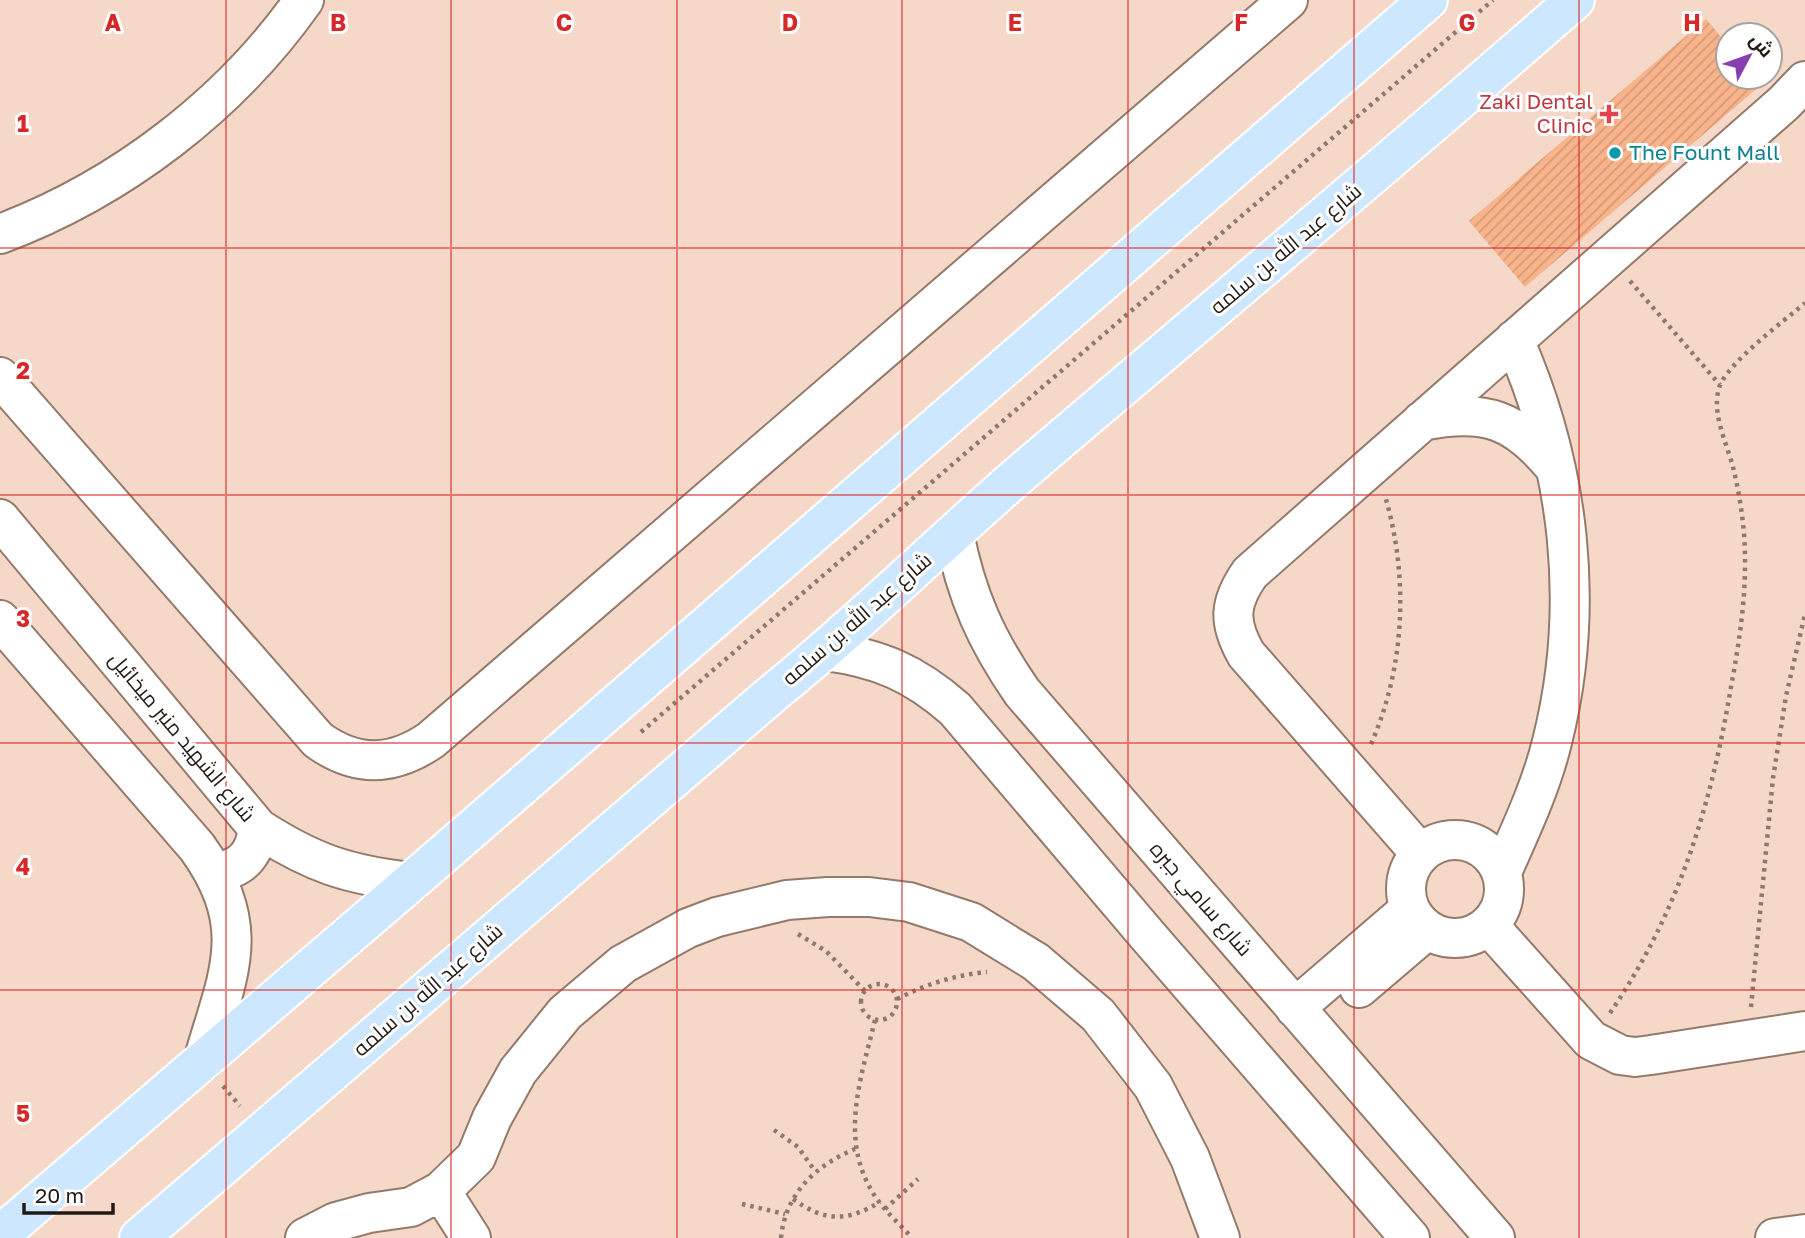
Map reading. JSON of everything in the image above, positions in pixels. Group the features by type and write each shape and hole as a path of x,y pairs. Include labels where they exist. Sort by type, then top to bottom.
{"main road":[{"path":"0,1235 1428,0"},
{"name":"شارع عبد الله بن سلمه","path":"139,1238 772,694 825,652 1024,471 1433,125 1574,0"}],"street":[{"path":"0,234 65,205 109,181 151,153 228,89 304,0"},
{"path":"0,377 318,740 331,749 359,760 398,758 431,740 1288,0"},
{"path":"1420,853 1246,654 1236,635 1232,612 1237,591 1250,573 1375,462 1798,93"},
{"path":"1502,872 1530,809 1552,743 1565,676 1570,607 1567,537 1556,469 1543,413 1514,340"},
{"path":"1422,421 1452,415 1483,416 1512,427 1537,445 1556,469"},
{"name":"شارع الشهيد منير ميخائيل","path":"0,519 258,828 293,851 331,867 371,878 411,882"},
{"name":"شارع سامي جبره","path":"954,533 961,568 985,633 1022,692 1495,1238"},
{"path":"0,620 197,846 214,872 227,900 232,930 231,961 203,1061"},
{"path":"825,652 854,655 882,663 908,674 948,702 1410,1238"},
{"path":"972,729 983,709 991,702 1000,696 1022,692"},
{"path":"214,872 234,868 243,863 255,848 258,828"},
{"path":"1456,839 1476,843 1492,855 1502,872 1506,891 1501,911 1489,926 1475,935 1459,939 1443,937 1419,920 1406,890 1409,870 1420,853 1437,843 1456,839"},
{"path":"305,1238 336,1222 369,1213 411,1207 441,1191 476,1157 492,1118 518,1071 565,1013 622,964 688,928 718,917 787,900 869,897 909,902 971,922 1044,970 1098,1015 1153,1086 1190,1158 1220,1238"},
{"path":"1303,1018 1419,920"},
{"path":"1489,926 1591,1040 1620,1055 1635,1057 1805,1031"},
{"path":"441,1191 471,1238"}],"path":[{"path":"637,735 1493,0"},
{"path":"1609,256 1720,385"},
{"path":"1591,1040 1623,994 1675,896 1711,790 1723,736 1741,629 1745,576 1743,523 1734,471 1717,408 1720,385 1736,364 1805,303"},
{"path":"1355,779 1382,719 1397,656 1401,590 1394,525 1375,462"},
{"path":"1748,1040 1773,778 1786,696 1805,614"},
{"path":"795,932 827,951 864,992"},
{"path":"897,999 931,983 967,974 1044,970"},
{"path":"876,984 889,988 897,999 894,1013 875,1020 864,1012 861,1005 864,992 876,984"},
{"path":"875,1020 856,1102 853,1125 855,1149 866,1181 885,1209 912,1238"},
{"path":"203,1061 262,1133"},
{"path":"774,1130 798,1147 815,1171"},
{"path":"781,1238 786,1214 793,1199 815,1171 836,1157 855,1149"},
{"path":"885,1209 918,1179"},
{"path":"793,1199 809,1210 827,1217 845,1217 863,1212 880,1202"},
{"path":"742,1204 786,1214"}],"building":[{"name":"The Fount Mall","path":"1706,19 1714,28 1714,91 1754,91 1525,287 1469,221"}],"place":[{"name":"Zaki Dental Clinic","path":"1609,114"},
{"name":"The Fount Mall","path":"1615,153"}]}
